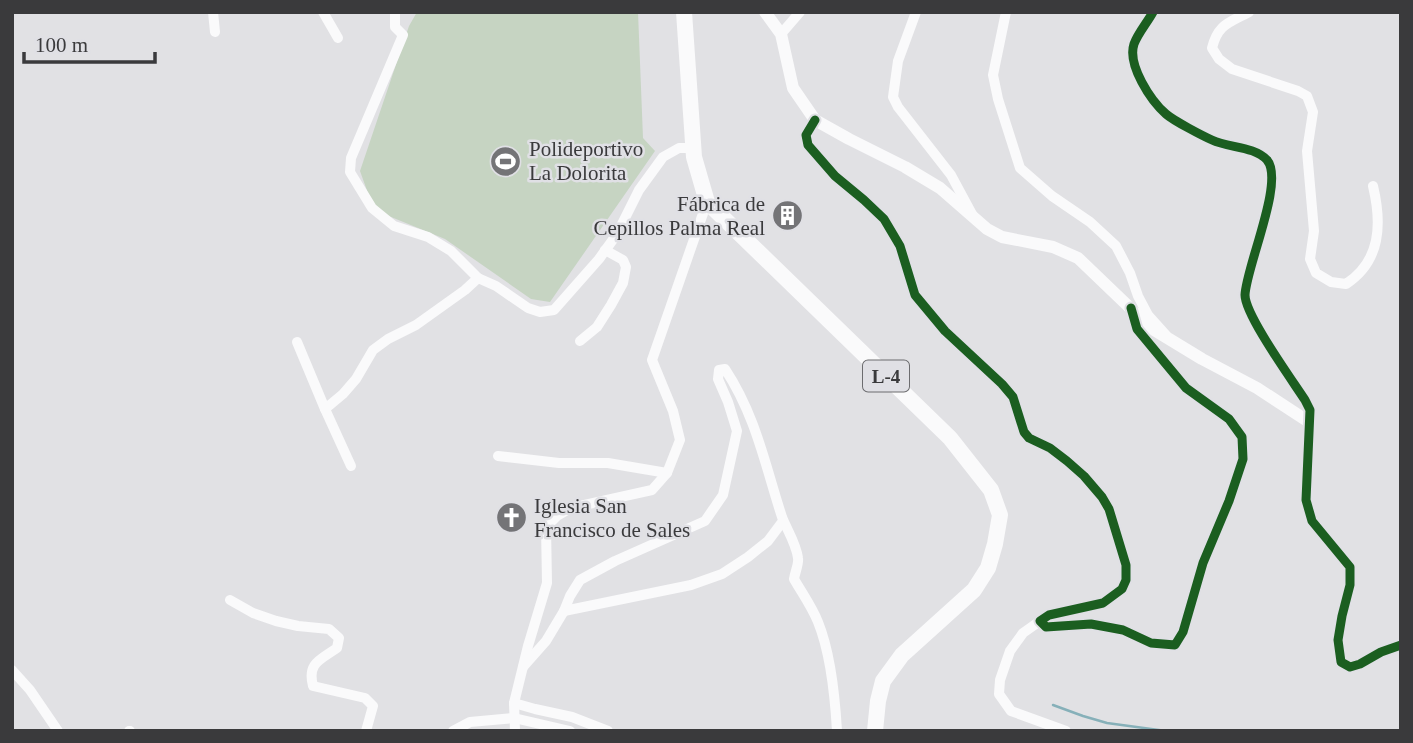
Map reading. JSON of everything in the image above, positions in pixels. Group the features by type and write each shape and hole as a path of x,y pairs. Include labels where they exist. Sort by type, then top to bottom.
{"main road":[{"path":"684,12 693,148 707,202"},
{"name":"L-4","path":"707,202 950,438 991,490 1000,515 988,568 974,590 902,655 883,681 875,731"}],"street":[{"path":"213,12 215,32"},
{"path":"323,12 338,38"},
{"path":"394,12 395,27 403,36 351,158 350,172 372,208 394,226 428,237 452,251 478,278 496,286 528,308 540,312 554,310 617,234 639,190 663,157 679,148 693,148"},
{"path":"765,12 781,34 793,88 816,120 940,188 987,229 1003,237 1053,247 1078,258 1150,328 1257,388 1309,422"},
{"path":"781,34 800,12"},
{"path":"916,12 898,61 893,97 951,175 973,216"},
{"path":"1006,12 993,75 1020,168 1052,196 1090,222 1116,246 1148,315 1173,342"},
{"path":"1153,12 1134,45 1133,58 1141,83 1166,114 1213,141 1258,154 1268,162 1272,173 1245,298 1255,322 1310,410 1306,500 1312,521 1350,567 1350,585 1339,640 1341,662 1350,667 1401,645"},
{"path":"1249,12 1222,26 1215,36 1212,48 1219,59 1232,69 1298,90 1307,96 1313,111 1307,151 1314,231 1310,259 1315,273 1331,282 1346,284 1358,276 1372,253 1379,232 1379,210 1373,186"},
{"path":"816,120 806,135 808,145 835,176 884,219 900,246 915,295 945,331 1013,397 1024,432 1029,438 1050,448 1067,461 1093,486 1109,509 1126,565 1126,580 1122,589 1102,603 1049,614 1023,633 1010,652 1000,680 999,694 1012,711 1066,731"},
{"path":"516,731 514,703 547,583 546,527 557,516 571,508 652,490 667,473 680,440 673,411 652,360 707,202"},
{"path":"580,341 597,327 623,282 626,267 623,260 605,250"},
{"path":"325,410 356,379 373,350 416,325 478,278"},
{"path":"1040,621 1046,627 1091,624 1123,630 1151,643 1175,645 1183,632 1203,563 1243,459 1242,437 1230,419 1186,388 1137,328 1131,308"},
{"path":"297,342 351,466"},
{"path":"523,667 546,641 580,580 615,561 705,521 723,495 737,431 718,379 719,370 725,369 750,415 763,450 783,521 799,560 794,579 818,621 827,649 836,731"},
{"path":"498,456 559,463 608,463 667,473"},
{"path":"564,611 691,585 722,574 768,541 783,521"},
{"path":"230,600 253,613 276,621 329,629 339,638 337,648 313,666 310,675 313,686 365,698 373,706 366,731"},
{"path":"12,670 30,690 58,731"},
{"path":"514,703 572,717 608,731"},
{"path":"453,731 470,722 514,718 544,728 570,731"},
{"path":"477,731 495,721"}],"green space":[{"name":"Polideportivo La Dolorita","path":"417,12 638,12 643,138 655,151 550,302 531,299 445,239 374,210 360,171 409,26"}],"waterway":[{"path":"1053,705 1107,723 1166,731"}],"cycle path":[{"path":"1153,12 1134,44 1133,53 1137,72 1154,101 1170,117 1202,135 1219,143 1262,155 1271,171 1268,205 1245,295 1261,332 1310,410 1306,500 1312,521 1350,567 1350,585 1338,640 1341,662 1350,667 1401,645"},
{"path":"815,120 806,135 808,145 835,176 884,219 900,246 915,295 945,331 1013,397 1024,432 1029,438 1050,448 1084,476 1109,509 1126,565 1126,580 1122,589 1103,603 1049,615 1040,621 1046,627 1091,624 1123,630 1151,643 1175,645 1183,632 1203,563 1243,459 1242,437 1229,419 1186,388 1137,329 1131,308"}],"place":[{"name":"Polideportivo La Dolorita","path":"506,161"},
{"name":"Fábrica de Cepillos Palma Real","path":"788,216"},
{"name":"Iglesia San Francisco de Sales","path":"511,518"}]}
